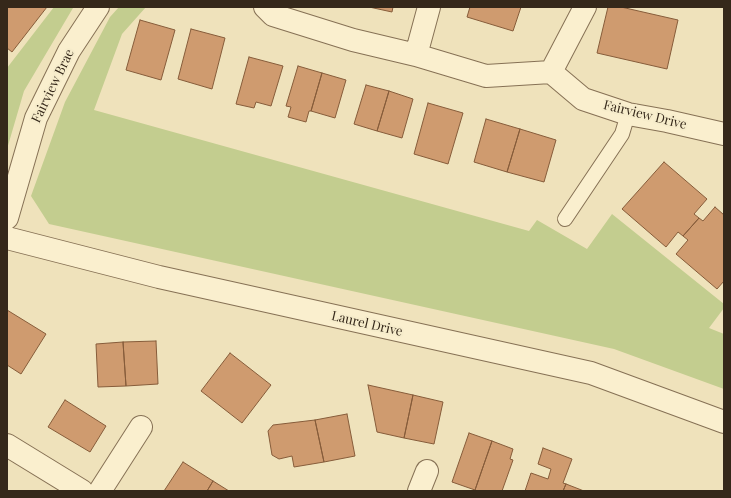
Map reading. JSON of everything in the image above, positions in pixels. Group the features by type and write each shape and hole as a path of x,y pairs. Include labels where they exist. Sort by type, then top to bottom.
{"street":[{"name":"Fairview Brae","path":"7,218 36,118 69,51 98,7"},
{"path":"265,7 273,15 353,40 416,55 486,76 551,72 585,7"},
{"path":"416,55 429,7"},
{"name":"Fairview Drive","path":"551,72 583,99 628,114 724,134"},
{"name":"Laurel Drive","path":"7,238 159,277 591,373 724,422"},
{"path":"100,491 141,427"},
{"path":"7,445 82,491"},
{"path":"419,491 427,471"}],"lane":[{"path":"565,219 622,134 628,114"}],"green space":[{"path":"54,7 73,8 24,91 7,149 7,68"},
{"path":"119,7 146,7 122,34 94,110 529,231 537,220 587,249 612,214 724,304 724,308 709,328 724,334 724,389 614,349 49,224 31,196 65,102 110,17"}],"building":[{"path":"7,7 47,7 12,52 7,48"},
{"path":"369,7 393,7 392,12"},
{"path":"470,7 521,7 513,31 467,17"},
{"path":"608,7 621,7 678,20 667,69 597,53"},
{"path":"140,20 175,30 161,80 126,70"},
{"path":"191,29 225,38 212,89 178,79"},
{"path":"249,57 283,66 271,106 256,102 254,108 236,104"},
{"path":"298,66 322,73 311,111 309,111 306,122 288,117 291,107 286,106"},
{"path":"322,73 346,80 335,118 311,111"},
{"path":"366,85 389,91 377,131 354,124"},
{"path":"389,91 413,99 402,138 377,131"},
{"path":"428,103 463,113 448,164 414,154"},
{"path":"486,119 520,129 507,172 474,162"},
{"path":"520,129 556,140 544,182 507,172"},
{"path":"664,162 707,199 694,214 699,218 683,236 678,232 666,247 622,209"},
{"path":"715,207 724,215 724,281 717,289 676,254 688,240 683,236 699,218 703,221"},
{"path":"7,310 46,334 21,374 7,365"},
{"path":"156,341 158,384 126,386 123,342"},
{"path":"123,342 126,386 98,387 96,344"},
{"path":"230,353 271,385 242,423 201,391"},
{"path":"368,385 413,395 404,438 377,432"},
{"path":"413,395 443,402 434,444 404,438"},
{"path":"65,400 106,426 90,452 48,427"},
{"path":"347,414 355,456 324,462 315,420"},
{"path":"315,420 324,462 294,467 292,456 279,459 272,455 268,431 273,425"},
{"path":"469,433 492,441 475,490 452,482"},
{"path":"492,441 513,449 510,459 513,460 502,491 478,491 475,490"},
{"path":"543,448 572,459 563,483 566,484 563,491 525,491 531,473 548,479 551,469 538,464"},
{"path":"183,462 213,481 207,491 164,491"},
{"path":"213,481 229,491 207,491"},
{"path":"566,484 584,491 563,491"}]}
